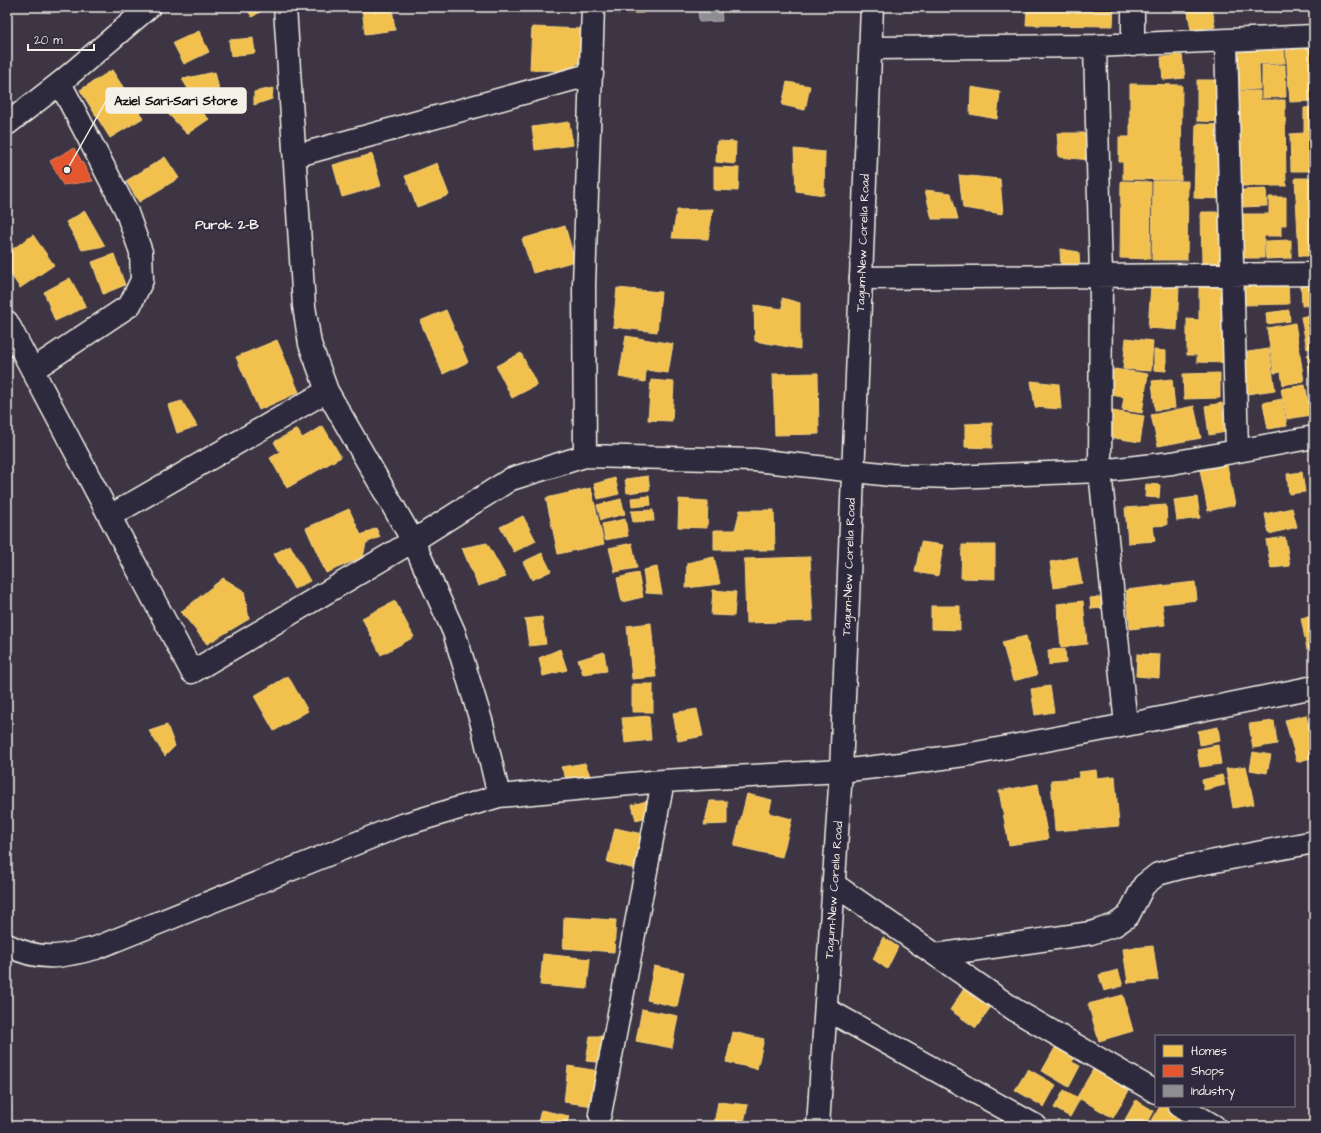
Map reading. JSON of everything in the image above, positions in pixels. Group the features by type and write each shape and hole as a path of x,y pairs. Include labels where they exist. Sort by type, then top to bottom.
{"street":[{"path":"7,124 60,83 149,7"},
{"path":"285,7 304,306 310,344 328,391 413,541 454,632 482,724 499,796"},
{"path":"585,456 584,285 593,7"},
{"name":"Tagum-New Corella Road","path":"818,1126 835,886 841,771 872,7"},
{"path":"1133,7 1133,45"},
{"path":"871,48 1133,45 1314,36"},
{"path":"1226,41 1238,450"},
{"path":"1095,46 1101,276 1100,471 1126,725"},
{"path":"295,156 592,74"},
{"path":"34,369 130,305 142,280 141,252 126,210 60,83"},
{"path":"861,278 1314,274"},
{"path":"7,322 34,369 192,672 413,541 511,479 585,456 756,460 853,471 952,477 1100,471 1172,463 1314,437"},
{"path":"110,516 328,391"},
{"path":"7,945 42,957 65,956 96,948 399,826 499,796 663,781 841,771 971,754 1126,725 1314,687"},
{"path":"600,1114 663,781"},
{"path":"936,955 1091,933 1115,925 1128,916 1144,885 1158,874 1184,867 1314,842"},
{"path":"835,886 1015,1010 1155,1091"},
{"path":"826,1008 1036,1126"},
{"path":"1182,1107 1214,1126"}],"building: Homes":[{"path":"246,7 268,7 252,17"},
{"path":"362,7 392,7 395,30 365,34"},
{"path":"614,7 643,7 643,13 614,13"},
{"path":"1027,7 1114,7 1113,26 1026,25"},
{"path":"1187,7 1212,7 1215,27 1191,30"},
{"path":"1280,7 1314,7 1314,8 1280,12"},
{"path":"532,27 583,29 582,61 566,71 530,70"},
{"path":"199,31 209,52 184,64 173,43"},
{"path":"253,38 255,53 231,56 229,40"},
{"path":"1314,48 1314,101 1290,102 1286,50"},
{"path":"1284,49 1285,63 1259,64 1260,89 1239,90 1237,52"},
{"path":"1182,55 1185,78 1163,80 1161,57"},
{"path":"1262,65 1285,65 1286,97 1262,98"},
{"path":"112,70 143,118 110,138 80,90"},
{"path":"215,72 220,94 195,100 182,79"},
{"path":"1197,80 1225,80 1225,122 1197,121"},
{"path":"787,82 810,86 805,110 782,105"},
{"path":"1130,84 1182,85 1181,180 1123,179 1123,162 1119,162 1119,137 1130,137"},
{"path":"971,87 1000,92 997,119 970,114"},
{"path":"273,88 272,99 254,105 254,92"},
{"path":"1239,91 1260,91 1260,100 1285,100 1286,186 1240,186"},
{"path":"184,94 209,119 187,134 161,106"},
{"path":"1314,107 1314,171 1291,171 1290,134 1304,133 1304,108"},
{"path":"569,122 573,145 535,150 532,127"},
{"path":"1196,124 1225,125 1223,199 1194,198"},
{"path":"1057,133 1084,133 1090,160 1059,157"},
{"path":"717,141 736,142 735,164 716,162"},
{"path":"794,149 825,152 824,195 796,191"},
{"path":"372,154 381,186 342,197 333,165"},
{"path":"165,157 179,178 139,202 126,181"},
{"path":"437,163 449,195 417,207 405,176"},
{"path":"714,167 739,168 738,191 714,190"},
{"path":"959,175 1000,179 1003,214 963,208"},
{"path":"1295,178 1314,178 1314,256 1299,256"},
{"path":"1121,181 1151,182 1150,259 1120,258"},
{"path":"1153,181 1188,181 1187,260 1152,260"},
{"path":"1266,189 1267,206 1242,207 1242,190"},
{"path":"925,190 951,193 958,219 932,219"},
{"path":"1269,197 1286,197 1286,225 1281,225 1281,236 1264,236 1264,258 1239,258 1239,214 1269,214"},
{"path":"713,209 708,239 672,238 677,210"},
{"path":"85,211 105,246 82,250 66,222"},
{"path":"1201,212 1227,212 1228,262 1202,263"},
{"path":"565,226 575,261 533,273 522,239"},
{"path":"33,235 54,265 20,288 7,269 7,253"},
{"path":"1291,240 1291,258 1266,259 1265,241"},
{"path":"1060,249 1079,252 1080,272 1061,269"},
{"path":"114,254 125,285 103,294 92,262"},
{"path":"70,278 86,307 55,321 44,292"},
{"path":"1288,280 1289,304 1243,305 1242,281"},
{"path":"1314,282 1314,305 1302,306 1301,283"},
{"path":"1151,285 1179,286 1177,330 1148,328"},
{"path":"1199,287 1226,287 1226,363 1197,362 1197,355 1187,355 1187,319 1199,320"},
{"path":"617,288 661,292 657,332 613,327"},
{"path":"782,298 800,303 800,349 755,341 754,305 783,309"},
{"path":"446,310 468,362 443,374 420,321"},
{"path":"1289,310 1290,321 1267,324 1266,313"},
{"path":"1314,314 1314,347 1307,349 1301,317"},
{"path":"1295,323 1304,381 1283,385 1281,372 1274,373 1267,328"},
{"path":"626,336 673,344 668,373 646,370 645,382 619,377"},
{"path":"1126,338 1153,341 1151,371 1123,369"},
{"path":"277,340 299,392 259,410 236,357"},
{"path":"1269,349 1275,390 1247,394 1241,353"},
{"path":"1154,350 1166,351 1166,371 1154,370"},
{"path":"521,353 537,385 512,398 496,366"},
{"path":"1314,354 1314,398 1307,355"},
{"path":"1114,369 1148,374 1142,413 1122,410 1124,397 1110,395"},
{"path":"818,373 819,434 775,435 773,374"},
{"path":"1220,373 1220,398 1184,399 1183,374"},
{"path":"1172,379 1175,408 1155,410 1152,381"},
{"path":"651,380 674,382 672,421 648,420"},
{"path":"1031,381 1059,384 1061,409 1035,407"},
{"path":"1305,385 1311,415 1287,419 1281,389"},
{"path":"1282,399 1287,426 1268,429 1263,403"},
{"path":"182,401 197,426 177,433 168,405"},
{"path":"1222,403 1226,432 1209,435 1205,406"},
{"path":"1194,406 1201,438 1158,446 1151,415"},
{"path":"1112,411 1144,416 1140,442 1108,437"},
{"path":"992,423 992,448 965,447 965,424"},
{"path":"323,426 341,457 287,488 270,458 280,452 274,442 297,429 302,438"},
{"path":"1227,465 1235,505 1208,511 1200,470"},
{"path":"1302,472 1305,492 1289,494 1287,474"},
{"path":"648,476 650,490 627,493 625,479"},
{"path":"615,478 619,494 598,499 594,484"},
{"path":"1146,484 1160,485 1159,498 1145,497"},
{"path":"591,488 604,544 558,554 546,498"},
{"path":"650,496 651,505 632,507 631,498"},
{"path":"1197,497 1200,518 1177,521 1174,500"},
{"path":"621,499 625,514 601,520 597,505"},
{"path":"679,499 708,501 707,528 678,527"},
{"path":"1166,505 1167,525 1153,526 1155,541 1128,543 1125,508"},
{"path":"1292,508 1297,527 1269,534 1265,514"},
{"path":"349,509 361,535 376,528 380,537 366,543 363,557 326,573 306,528"},
{"path":"653,510 654,521 633,522 631,511"},
{"path":"740,510 774,510 775,550 714,550 714,530 735,530"},
{"path":"523,516 536,541 514,552 500,527"},
{"path":"625,519 628,536 605,540 602,524"},
{"path":"1285,537 1290,566 1271,568 1266,540"},
{"path":"921,542 943,545 938,576 915,572"},
{"path":"487,543 506,577 478,586 462,548"},
{"path":"632,543 637,568 615,572 609,548"},
{"path":"290,545 310,581 294,589 274,554"},
{"path":"962,545 995,545 995,579 961,578"},
{"path":"542,553 551,571 532,580 523,562"},
{"path":"714,557 720,584 686,588 687,563"},
{"path":"810,557 813,621 746,623 744,559"},
{"path":"1077,557 1082,583 1054,588 1050,562"},
{"path":"657,567 662,594 646,593 643,570"},
{"path":"638,573 643,597 622,602 617,578"},
{"path":"223,578 244,591 249,619 207,644 181,612"},
{"path":"1195,582 1197,600 1162,604 1165,625 1130,629 1126,590"},
{"path":"713,590 736,592 734,616 711,615"},
{"path":"1102,597 1103,608 1091,609 1090,598"},
{"path":"395,601 414,637 381,655 362,618"},
{"path":"1083,601 1087,644 1061,647 1057,604"},
{"path":"931,606 960,606 960,630 931,629"},
{"path":"1314,616 1314,648 1307,649 1301,618"},
{"path":"542,617 546,644 529,646 525,619"},
{"path":"651,623 656,677 632,679 627,626"},
{"path":"1026,636 1037,675 1013,681 1002,642"},
{"path":"560,649 567,670 543,676 539,658"},
{"path":"1065,649 1066,663 1049,665 1048,650"},
{"path":"604,652 607,671 583,674 578,660"},
{"path":"1137,654 1160,655 1159,678 1136,676"},
{"path":"288,676 308,711 274,731 254,696"},
{"path":"632,684 653,684 653,712 632,712"},
{"path":"1050,686 1054,712 1035,715 1031,689"},
{"path":"697,709 703,736 678,741 673,713"},
{"path":"1306,715 1308,723 1314,721 1314,757 1297,762 1285,720"},
{"path":"649,716 651,740 625,743 622,718"},
{"path":"1274,721 1277,744 1253,748 1249,724"},
{"path":"167,725 175,746 165,756 149,731"},
{"path":"1218,727 1220,741 1200,745 1198,731"},
{"path":"1218,745 1221,764 1200,767 1197,749"},
{"path":"1253,752 1271,755 1267,773 1250,770"},
{"path":"585,763 591,778 570,787 561,767"},
{"path":"1246,766 1254,804 1233,808 1226,769"},
{"path":"1096,770 1097,778 1115,776 1119,826 1055,831 1051,780 1079,778 1079,772"},
{"path":"1222,775 1225,785 1204,790 1202,780"},
{"path":"1038,784 1048,839 1009,845 999,791"},
{"path":"747,794 772,800 769,813 792,819 782,857 734,846"},
{"path":"654,799 651,816 636,820 632,805"},
{"path":"710,801 727,801 727,824 704,825"},
{"path":"615,828 642,834 635,869 607,862"},
{"path":"564,917 616,920 614,952 563,948"},
{"path":"883,937 898,947 887,969 873,959"},
{"path":"1153,946 1158,980 1128,983 1123,949"},
{"path":"543,954 590,959 587,989 540,985"},
{"path":"654,966 684,972 677,1007 647,1000"},
{"path":"1118,970 1123,986 1104,991 1099,975"},
{"path":"965,987 992,1005 976,1028 950,1010"},
{"path":"1123,995 1133,1031 1099,1041 1088,1004"},
{"path":"642,1009 678,1016 672,1048 636,1041"},
{"path":"733,1032 764,1039 757,1069 726,1062"},
{"path":"590,1036 612,1036 607,1063 586,1061"},
{"path":"1056,1046 1075,1057 1072,1062 1080,1066 1069,1087 1042,1071"},
{"path":"1098,1061 1131,1087 1113,1118 1077,1097"},
{"path":"568,1066 599,1071 594,1106 564,1102"},
{"path":"1028,1069 1056,1085 1044,1107 1015,1090"},
{"path":"1064,1090 1080,1099 1070,1117 1054,1108"},
{"path":"1136,1100 1154,1111 1146,1126 1122,1125"},
{"path":"718,1102 748,1105 743,1126 714,1124"},
{"path":"1159,1107 1170,1107 1185,1116 1180,1126 1149,1126"},
{"path":"541,1110 569,1116 566,1126 537,1126"},
{"path":"615,1120 641,1126 614,1126"}],"building: Shops":[{"path":"74,148 93,181 63,185 50,161"}],"building: Industry":[{"path":"698,7 721,7 722,21 699,22"}],"place":[{"name":"Aziel Sari-Sari Store","path":"67,170"}],"district":[{"name":"Purok 2-B","path":"227,225"}]}
